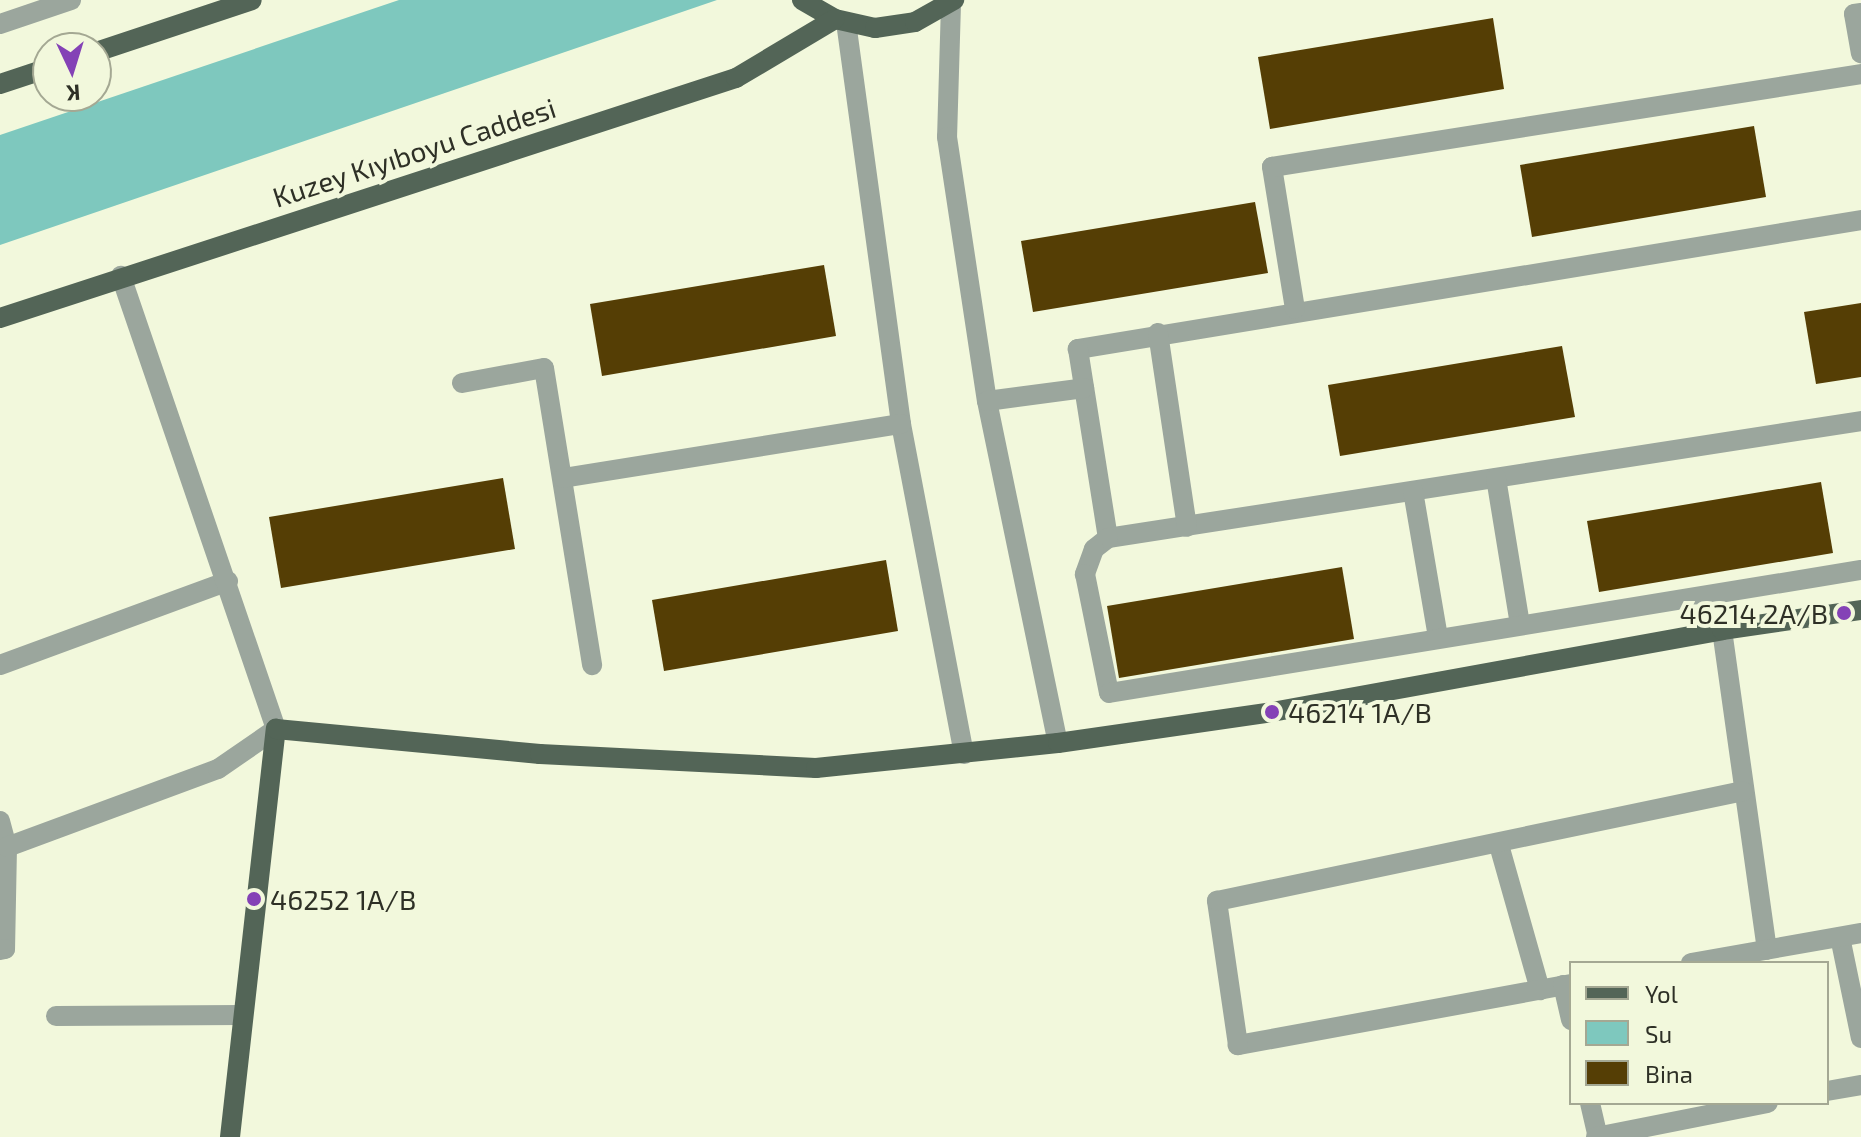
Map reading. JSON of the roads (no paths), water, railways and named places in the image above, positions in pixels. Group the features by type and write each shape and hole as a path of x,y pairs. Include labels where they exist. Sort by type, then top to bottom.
{"main road":[{"path":"112,47 252,0"},
{"path":"802,0 841,20 875,28 915,22 952,2"},
{"name":"Kuzey Kıyıboyu Caddesi","path":"0,318 121,276 736,78 841,20"},
{"path":"0,84 32,73"},
{"path":"230,1137 276,729 540,754 816,768 1058,743 1272,712 1722,630 1861,610"}],"street":[{"path":"0,24 71,0"},
{"path":"952,2 947,137 987,401 1058,743"},
{"path":"1861,13 1854,14 1861,53"},
{"path":"841,20 901,424 964,754"},
{"path":"1295,309 1272,167 1861,74"},
{"path":"1108,538 1078,349 1295,309 1861,220"},
{"path":"7,847 218,769 276,729 228,581 121,276"},
{"path":"1158,333 1187,527"},
{"path":"462,383 544,368 592,665"},
{"path":"987,401 1084,388"},
{"path":"1861,421 1108,538 1094,549 1085,574 1109,693 1861,570"},
{"path":"563,478 901,424"},
{"path":"1496,478 1520,624"},
{"path":"1413,491 1438,637"},
{"path":"0,665 228,581"},
{"path":"1722,630 1767,950"},
{"path":"1567,985 1238,1045 1217,901 1499,845 1743,791"},
{"path":"0,821 7,847 5,949 0,950"},
{"path":"1499,845 1540,990"},
{"path":"1703,961 1861,933"},
{"path":"1840,937 1861,1038"},
{"path":"56,1016 242,1015"},
{"path":"1829,1091 1861,1085"},
{"path":"1590,1105 1598,1137 1758,1105"}],"water":[{"path":"399,0 717,0 0,245 0,135 68,112 112,112 112,97"}],"place":[{"name":"46214 2A/B","path":"1844,613"},
{"name":"46214 1A/B","path":"1272,712"},
{"name":"46252 1A/B","path":"254,899"}]}
